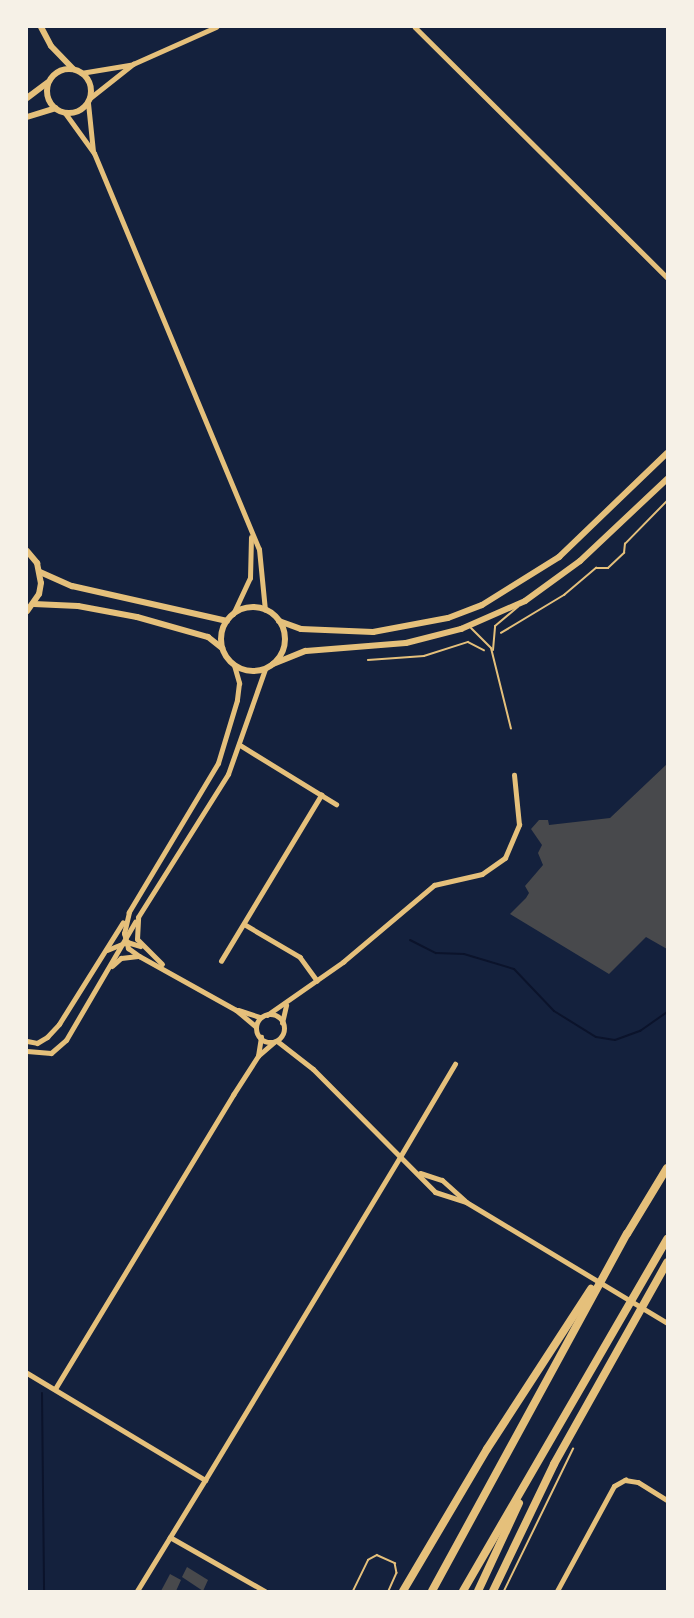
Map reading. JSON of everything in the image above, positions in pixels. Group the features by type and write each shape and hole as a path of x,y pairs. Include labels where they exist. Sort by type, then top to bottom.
{"highway":[{"path":"403,1591 487,1449 667,1168"},
{"path":"432,1591 627,1233"},
{"path":"463,1591 667,1239"},
{"path":"493,1591 554,1464 667,1263"},
{"path":"478,1591 543,1451"},
{"path":"407,1591 438,1533"}],"main road":[{"path":"41,27 51,46 90,84 89,100 78,111 66,113 56,108 49,99 50,81"},
{"path":"27,98 58,72 78,71"},
{"path":"27,117 56,108"},
{"path":"222,648 221,638 227,621 233,614 248,608 265,610 279,621 301,629 373,632 448,618 482,605 559,557 667,453"},
{"path":"34,604 78,606 136,617 208,637 222,648 234,665 249,671 265,669 306,651 406,643 468,627 525,601 580,561 667,479"},
{"path":"27,551 40,572 41,583 34,604 27,611"},
{"path":"40,572 72,586 227,621"},
{"path":"273,664 285,639 279,621"}],"street":[{"path":"94,153 89,100 133,64 216,27"},
{"path":"415,27 667,277"},
{"path":"78,71 133,64"},
{"path":"66,113 94,153 259,549 265,610"},
{"path":"233,614 250,578 251,533"},
{"path":"27,1041 37,1042 53,1031 106,951 218,763 238,691 234,665"},
{"path":"27,1051 44,1054 58,1048 125,942 138,917 228,774 265,669"},
{"path":"240,745 336,804"},
{"path":"236,1010 260,1017 285,1005 434,885 482,874 505,858 519,825 514,775"},
{"path":"221,961 321,795"},
{"path":"125,942 129,912"},
{"path":"138,917 137,939 165,968"},
{"path":"244,924 300,957 317,980"},
{"path":"125,942 139,956 165,968 236,1010 256,1027 261,1037 258,1056"},
{"path":"106,951 125,942 142,946"},
{"path":"103,977 121,958 139,956"},
{"path":"285,1005 282,1023 293,1050 400,1157 419,1173 435,1192 466,1202"},
{"path":"267,1015 282,1023"},
{"path":"256,1027 260,1017"},
{"path":"55,1389 258,1056 285,1035"},
{"path":"261,1037 293,1050"},
{"path":"137,1591 455,1064"},
{"path":"419,1173 442,1180 466,1202 667,1323"},
{"path":"27,1373 205,1480"},
{"path":"557,1591 614,1486 625,1480 638,1482 667,1500"},
{"path":"170,1537 265,1591"}],"lane":[{"path":"494,656 495,626 525,601"},
{"path":"468,627 484,637 494,656 511,729"}],"path":[{"path":"610,567 624,554 625,544 667,501"},
{"path":"353,1591 368,1560 377,1555 395,1563 397,1574 389,1591"}],"building":[{"path":"667,764 667,949 646,937 609,974 510,914 526,898 529,893 525,886 543,865 538,853 542,845 531,829 539,820 548,820 549,825 610,818"},
{"path":"187,1567 208,1580 203,1591 182,1577"},
{"path":"170,1574 181,1580 176,1591 161,1591"}],"waterway":[{"path":"410,940 436,953 464,954 514,969 554,1011 596,1037 615,1040 640,1031 667,1012"},
{"path":"42,1393 44,1591"}]}
